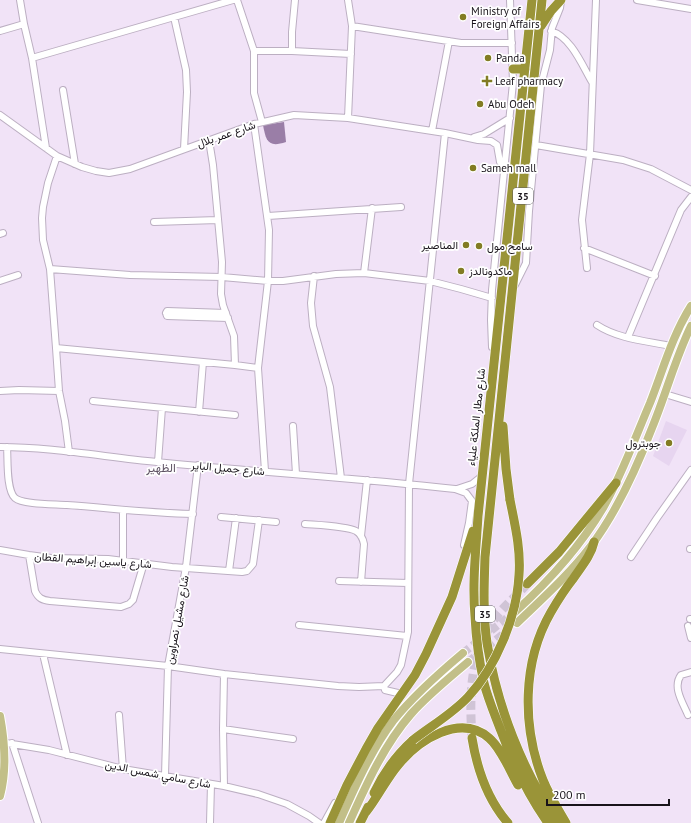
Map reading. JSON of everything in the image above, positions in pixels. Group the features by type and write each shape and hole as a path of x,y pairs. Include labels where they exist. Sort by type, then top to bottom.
{"highway":[{"name":"شارع مطار الملكة علياء","path":"532,0 478,516 474,603 481,668 488,696 512,759 534,803 548,823"},
{"name":"شارع مطار الملكة علياء","path":"542,0 538,85 529,173 512,292 485,557 484,596 487,642 498,693 518,749 533,782 558,823"},
{"path":"540,27 561,0"},
{"path":"514,69 525,69"},
{"path":"360,823 384,772 397,754 413,740 454,710 469,696 489,668 504,638 517,592 519,575 518,544 510,500 505,459 502,392"},
{"path":"527,584 559,552 616,483"},
{"path":"329,820 378,728 402,694 426,654 452,597 478,516"},
{"path":"566,823 544,782 536,758 529,726 529,682 537,645 547,620 590,555 594,542"},
{"path":"366,812 393,771 406,756 434,736 444,731 460,727 478,731 493,742 520,789 534,803"},
{"path":"472,738 478,768 488,793 508,823"}],"main road":[{"path":"515,612 540,589 580,542 602,509 616,483 650,402 680,324 691,306"},
{"path":"517,623 578,562 594,542 620,499 644,448 691,326"},
{"path":"338,823 372,756 393,722 423,688 464,653"},
{"path":"349,823 378,764 402,726 432,693 468,662"},
{"path":"0,716 6,742 4,771 0,796"}],"street":[{"path":"20,0 32,58 46,148"},
{"path":"32,58 233,0"},
{"path":"237,0 254,51 254,93 262,122"},
{"path":"292,51 295,0"},
{"path":"348,0 352,26 348,118"},
{"path":"494,362 491,334 492,298 514,69 510,0"},
{"path":"529,173 536,144 538,85 550,50 551,31 560,8 561,0"},
{"path":"587,268 582,216 590,154 596,0"},
{"path":"639,0 691,9"},
{"path":"174,17 186,70 187,92 184,149"},
{"path":"0,31 24,24"},
{"path":"352,26 459,42 512,41"},
{"path":"551,31 568,41 592,82"},
{"path":"432,131 449,41"},
{"path":"254,51 351,54"},
{"path":"63,90 75,164"},
{"name":"شارع عمر بلال","path":"0,115 57,156 96,171 109,173 130,168 254,124 294,116 348,118 495,142 498,147 500,162 505,165"},
{"path":"471,138 484,134 510,118"},
{"path":"254,124 268,216 269,244 268,281 258,368 265,471"},
{"path":"0,649 168,666 224,674 338,686 384,686 397,672 401,665 407,636 409,484 445,133"},
{"path":"209,140 222,262 221,294 231,337 233,364"},
{"path":"536,144 608,156 637,164 665,175 691,190"},
{"path":"57,156 48,183 42,218 43,240 50,269 58,391 65,421 69,452"},
{"path":"628,337 655,276 681,210 691,197"},
{"path":"268,216 401,207"},
{"path":"364,273 372,208"},
{"path":"154,222 218,220"},
{"path":"584,248 655,276"},
{"path":"50,269 130,275 221,275 268,281 283,281 341,273 364,273 430,281 492,298"},
{"path":"0,281 18,275"},
{"path":"314,276 312,326 330,387 341,478"},
{"path":"176,314 226,316"},
{"path":"597,325 612,333 671,346"},
{"path":"56,348 233,364 258,368"},
{"path":"199,412 203,362"},
{"path":"0,391 58,391"},
{"path":"665,394 691,402"},
{"path":"93,401 235,415"},
{"path":"158,462 162,408"},
{"path":"293,426 296,474"},
{"name":"شارع جميل الباير","path":"0,447 69,452 158,462 455,489 466,493 471,499 472,504 465,544 452,589 452,597"},
{"path":"7,447 9,484 13,495 18,499 38,503 123,511 193,514"},
{"name":"شارع مشيل نصراوين","path":"165,776 168,666 186,567 198,465"},
{"path":"631,557 656,518 691,470"},
{"name":"شارع جميل الباير","path":"455,489 468,486 482,476"},
{"path":"361,582 364,544 362,536 367,480"},
{"path":"123,511 123,560"},
{"path":"221,517 276,522"},
{"path":"229,571 236,518"},
{"name":"شارع ياسين إبراهيم القطان","path":"0,550 29,556 51,558 123,560 242,572 247,571 253,564 259,520"},
{"path":"304,524 351,529 362,536"},
{"path":"29,556 35,591 40,599 121,607 129,604 132,600 144,563"},
{"path":"340,581 408,584"},
{"path":"690,622 691,638"},
{"path":"299,625 407,636"},
{"path":"43,654 67,754"},
{"path":"688,715 677,684 681,675 691,672"},
{"path":"224,674 224,786"},
{"path":"384,686 386,690 402,694"},
{"path":"119,714 123,769"},
{"path":"223,729 293,739"},
{"path":"6,742 38,823"},
{"name":"شارع سامي شمس الدين","path":"6,742 67,754 123,769 224,786 266,796 287,804 319,823"},
{"path":"210,823 211,784"},
{"name":"شارع سامي شمس الدين","path":"309,816 329,820"},
{"path":"324,823 329,820"}],"shaded area":[{"path":"284,122 286,142 275,144 269,142 265,135 263,125"},
{"name":"جوبترول","path":"666,421 687,430 669,466 653,456"}],"tunnel":[{"path":"472,737 472,688 477,657 482,642 489,627 499,613 527,584"},
{"path":"463,653 513,613"},
{"path":"468,662 508,630"}],"place":[{"name":"Ministry of Foreign Affairs","path":"463,17"},
{"name":"Panda","path":"488,58"},
{"name":"Leaf pharmacy","path":"487,81"},
{"name":"Abu Odeh","path":"480,104"},
{"name":"Sameh mall","path":"473,168"},
{"name":"المناصير","path":"466,245"},
{"name":"سامح مول","path":"479,246"},
{"name":"ماكدونالدز","path":"461,271"},
{"name":"جوبترول","path":"669,443"}],"district":[{"name":"الظهير","path":"161,468"}]}
